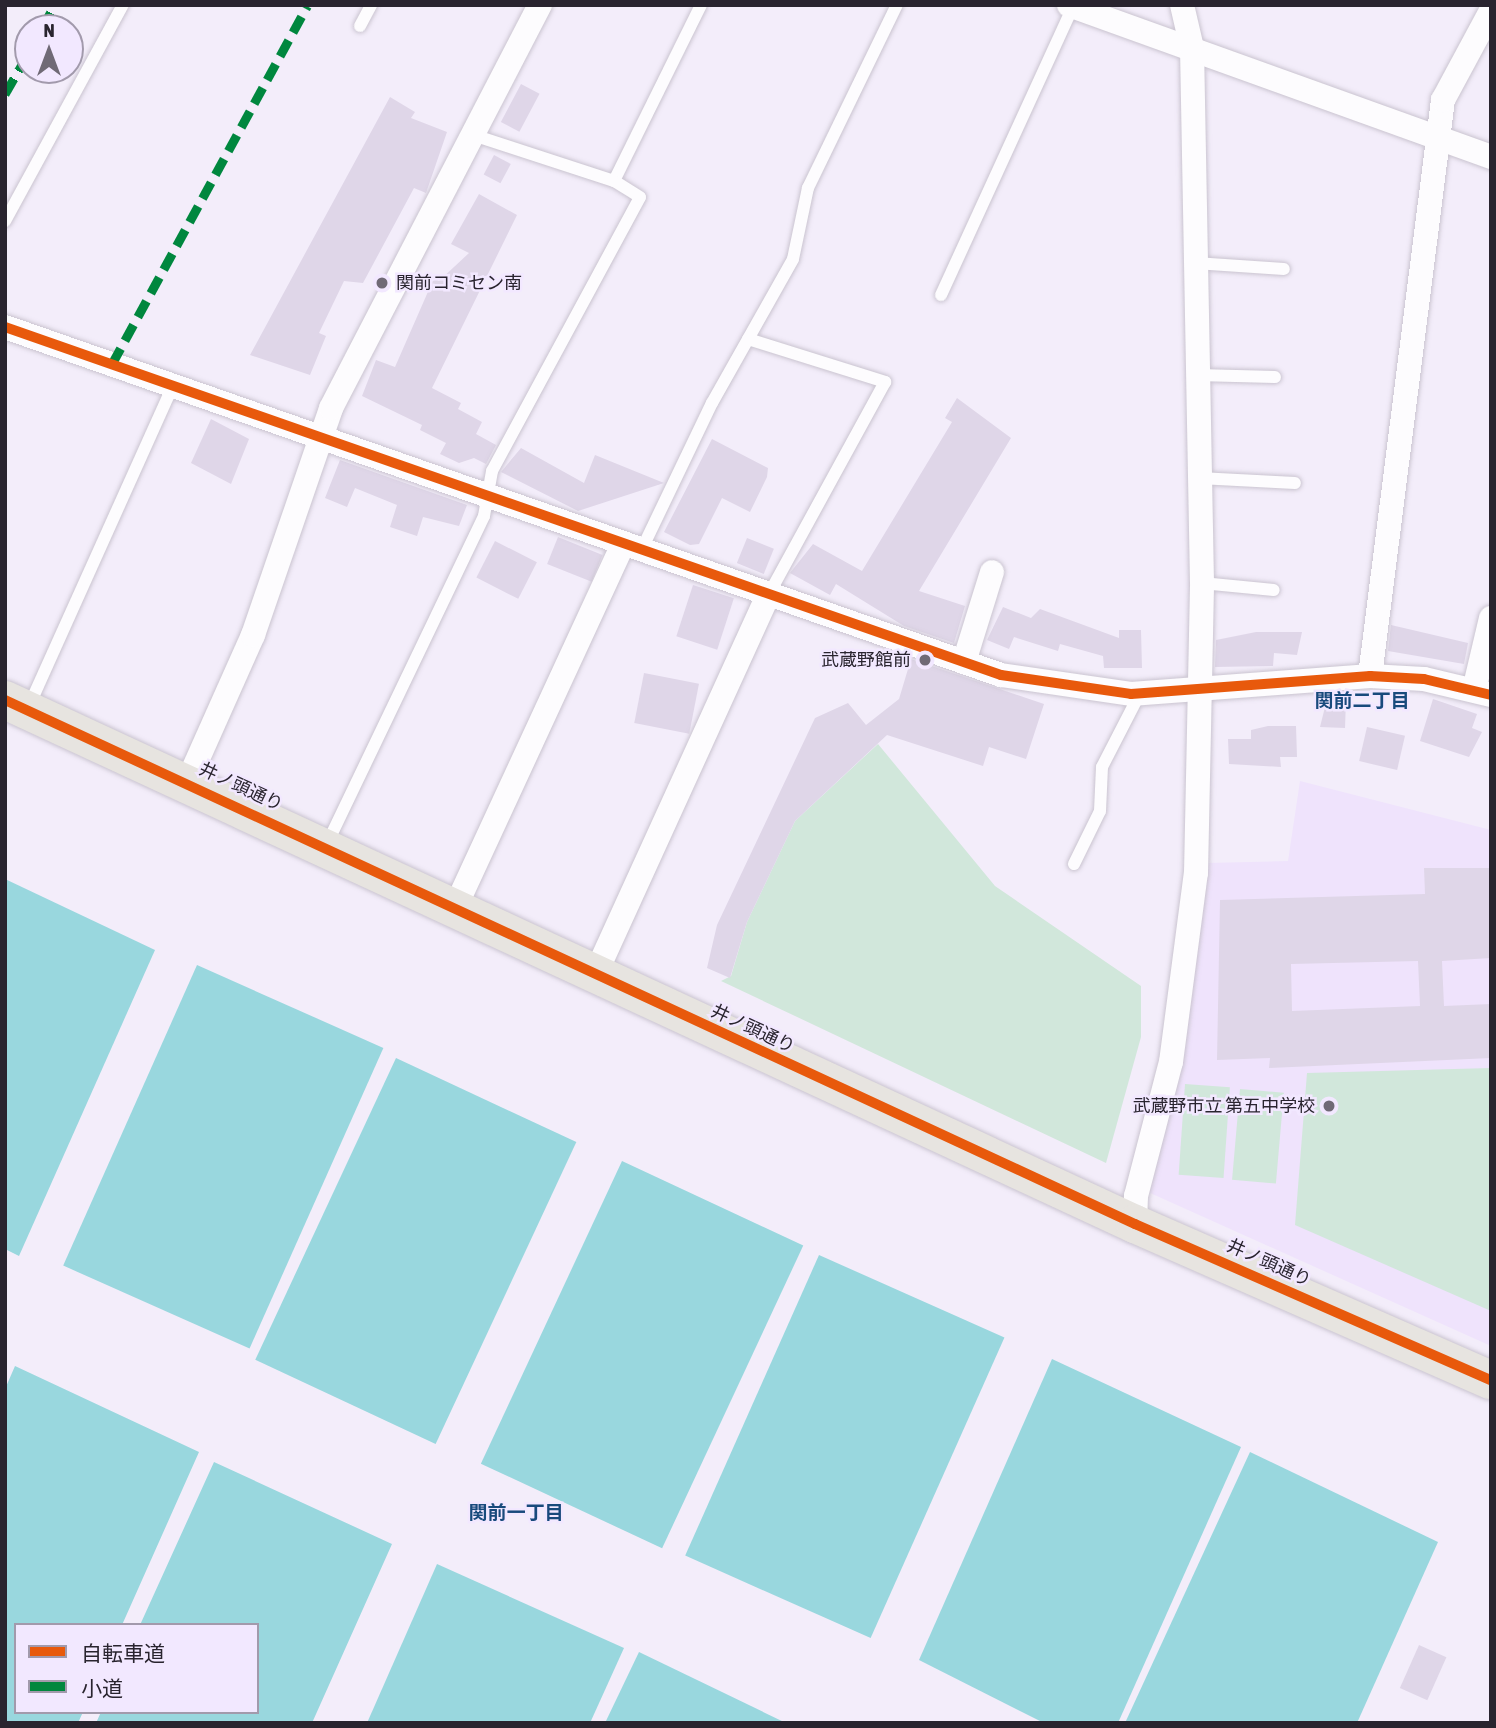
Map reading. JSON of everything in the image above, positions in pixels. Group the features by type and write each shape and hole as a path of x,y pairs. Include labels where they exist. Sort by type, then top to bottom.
{"main road":[{"name":"井ノ頭通り","path":"16,705 188,780 454,910 1135,1224 1491,1380"}],"street":[{"path":"188,780 253,635 319,434 476,136 540,5"},
{"path":"1135,1224 1188,966 1200,688 1202,583 1192,48 1182,5"},
{"path":"1071,6 1491,157"},
{"path":"1370,676 1443,100 1491,11"},
{"path":"5,327 319,434 768,596 964,662 1074,689 1140,693 1370,676 1482,692 1491,618"},
{"path":"454,910 632,548"},
{"path":"964,662 992,572"},
{"path":"595,975 768,596"}],"lane":[{"path":"5,221 123,5"},
{"path":"359,26 371,5"},
{"path":"614,181 701,5"},
{"path":"632,548 793,258 808,188 897,5"},
{"path":"942,295 1071,6"},
{"path":"326,846 484,516 492,471 640,197 614,181 476,136"},
{"path":"1195,263 1284,269"},
{"path":"748,339 885,382 768,596"},
{"path":"1197,375 1275,377"},
{"path":"16,705 173,386"},
{"path":"1199,478 1295,483"},
{"path":"1202,583 1274,590"},
{"path":"1074,864 1100,811 1102,767 1140,693"}],"shaded area":[{"name":"武蔵野市立 第五中学校","path":"1300,781 1491,830 1491,1346 1148,1192 1207,863 1288,861"}],"green space":[{"path":"878,744 995,886 1141,986 1141,1037 1106,1163 721,981 731,976 747,922 795,821"},
{"path":"1491,1068 1491,1311 1295,1225 1307,1073"},
{"path":"1185,1084 1230,1087 1224,1178 1179,1175"},
{"path":"1240,1089 1284,1093 1276,1183 1232,1180"}],"water":[{"path":"5,879 155,950 19,1256 5,1249"},
{"path":"197,965 383,1048 250,1349 63,1266"},
{"path":"396,1058 576,1142 436,1444 255,1360"},
{"path":"622,1161 803,1246 662,1548 481,1464"},
{"path":"819,1255 1004,1338 871,1638 685,1556"},
{"path":"1052,1359 1241,1447 1118,1723 1044,1723 919,1660"},
{"path":"15,1366 199,1452 123,1623 14,1623 14,1714 82,1714 78,1723 5,1723 5,1389"},
{"path":"1250,1452 1438,1542 1357,1723 1125,1723"},
{"path":"214,1462 392,1544 312,1723 96,1723 100,1714 259,1714 259,1623 141,1623"},
{"path":"437,1564 624,1648 590,1723 367,1723"},
{"path":"639,1652 786,1723 605,1723"}],"building":[{"path":"521,84 540,94 519,132 501,122"},
{"path":"390,97 415,112 411,118 447,132 426,193 414,188 363,283 344,281 319,333 326,336 310,375 250,355"},
{"path":"494,155 511,164 500,183 484,174"},
{"path":"479,194 517,215 432,388 461,403 458,409 482,422 476,434 496,445 486,464 474,458 459,463 440,454 446,443 420,430 422,425 362,396 376,360 395,367 434,278 439,281 469,253 451,244"},
{"path":"957,398 1011,438 919,591 965,606 954,643 904,626 836,584 830,595 790,573 813,544 862,571 952,422 945,418"},
{"path":"211,419 249,439 231,484 191,463"},
{"path":"712,439 768,468 767,477 750,512 722,498 699,544 690,545 664,532"},
{"path":"521,448 584,483 595,455 664,483 578,511 501,472"},
{"path":"340,460 467,505 459,526 423,517 417,536 390,527 397,505 355,488 347,507 325,498"},
{"path":"558,537 603,555 592,582 547,564"},
{"path":"747,538 774,549 764,574 737,563"},
{"path":"495,541 537,562 518,599 476,578"},
{"path":"693,585 734,598 717,650 676,636"},
{"path":"1003,607 1031,618 1040,609 1119,638 1119,630 1141,630 1142,668 1104,668 1103,656 1060,644 1058,651 1014,637 1009,649 987,640"},
{"path":"1391,625 1468,643 1464,664 1388,651"},
{"path":"1256,632 1302,632 1297,655 1274,653 1273,666 1215,667 1216,640"},
{"path":"911,659 1044,704 1026,759 989,747 983,766 887,735 795,821 747,922 730,978 707,968 717,925 815,718 848,703 866,725 899,699"},
{"path":"644,673 699,684 689,734 634,723"},
{"path":"1327,699 1346,700 1345,728 1320,727"},
{"path":"1433,699 1477,714 1472,728 1482,732 1469,757 1420,741"},
{"path":"1268,726 1296,726 1297,757 1280,757 1281,767 1229,764 1228,739 1251,739 1251,730"},
{"path":"1367,727 1405,736 1397,770 1359,761"},
{"path":"1424,868 1491,868 1491,958 1442,961 1444,1006 1491,1004 1491,1058 1269,1068 1270,1058 1217,1060 1220,900 1425,894","holes":["1418,961 1420,1006 1292,1011 1291,964"]},
{"path":"1419,1645 1446,1657 1427,1700 1400,1688"}],"marked path":[{"path":"50,14 55,5"},
{"path":"112,364 307,6"},
{"path":"5,94 14,78"}],"cycle path":[{"path":"5,327 1001,675 1131,694 1370,676 1424,679 1491,695"},
{"path":"5,700 1135,1224 1491,1380"}],"place":[{"name":"関前コミセン南","path":"382,283"},
{"name":"武蔵野館前","path":"925,660"},
{"name":"武蔵野市立 第五中学校","path":"1329,1106"}],"district":[{"name":"関前二丁目","path":"1362,701"},
{"name":"関前一丁目","path":"516,1513"}]}
